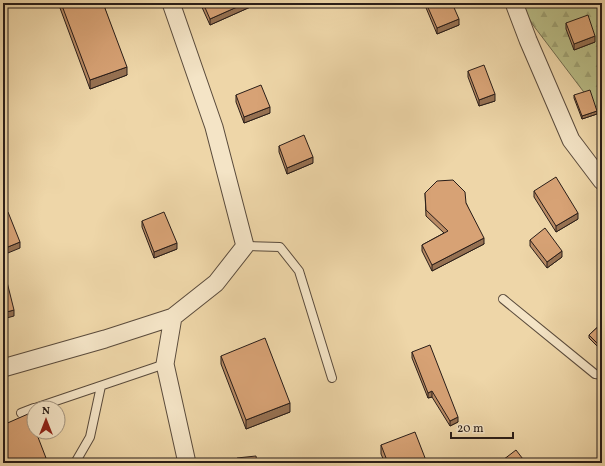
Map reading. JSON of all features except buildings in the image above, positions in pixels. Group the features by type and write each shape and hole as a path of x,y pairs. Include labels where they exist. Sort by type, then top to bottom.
{"street":[{"path":"3,368 105,339 173,316 216,283 245,246 214,127 171,3"},
{"path":"514,3 528,40 571,140 602,181"},
{"path":"173,316 165,364 187,463"}],"lane":[{"path":"245,246 280,247 299,271 332,378"},
{"path":"503,300 595,374 602,375"},
{"path":"59,400 165,364"},
{"path":"75,463 90,436 101,386"},
{"path":"21,413 26,411"}],"green space":[{"path":"520,3 602,3 602,116 533,25"}]}
